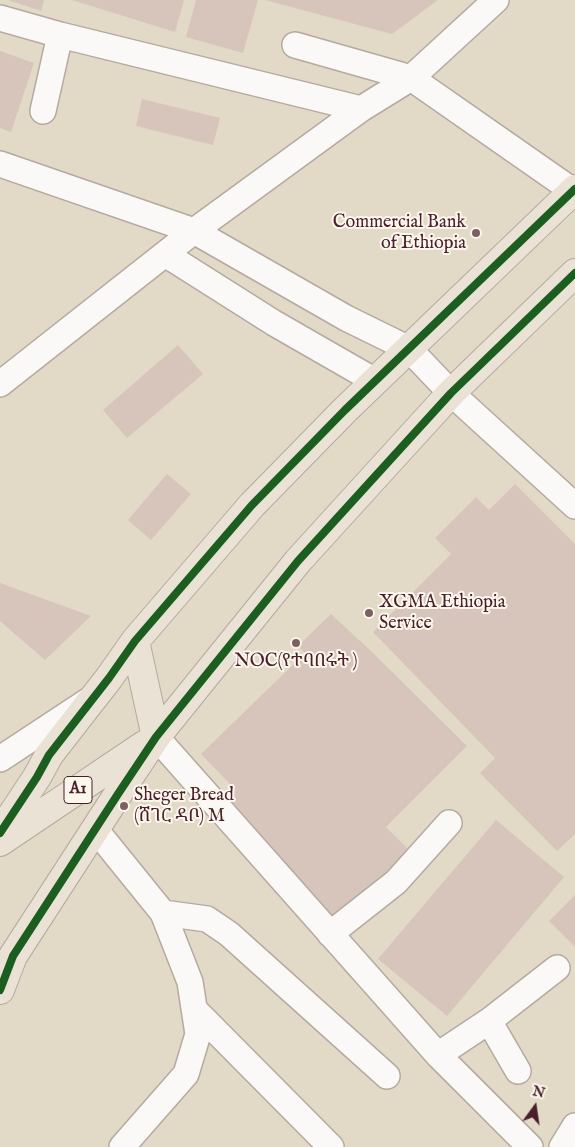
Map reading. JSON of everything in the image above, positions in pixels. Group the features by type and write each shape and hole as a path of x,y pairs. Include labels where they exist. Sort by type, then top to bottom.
{"main road":[{"name":"A1","path":"0,833 37,777 49,755 135,641 252,505 376,381 574,190"},
{"name":"A1","path":"0,990 13,956 156,737 298,560 451,393 575,273"},
{"path":"135,641 156,737"},
{"name":"A1","path":"0,842 156,737"}],"street":[{"path":"0,384 194,231 361,109 410,78 496,0"},
{"path":"0,18 60,35 361,109"},
{"path":"43,111 60,35"},
{"path":"295,46 410,78 574,190"},
{"path":"0,164 194,231 346,318 409,349 451,393 575,506"},
{"path":"165,254 274,323 376,381"},
{"path":"0,759 94,696"},
{"path":"156,737 438,1055 530,1147"},
{"path":"330,934 396,882 450,823"},
{"path":"95,829 163,914 190,982 198,1034 186,1074 122,1147"},
{"path":"163,914 207,919 229,934 387,1076"},
{"path":"438,1055 489,1021 557,968"},
{"path":"195,1010 331,1147"},
{"path":"489,1021 518,1072"},
{"path":"562,1147 575,1126"}],"building":[{"path":"8,0 44,0 41,11"},
{"path":"72,0 184,0 175,32"},
{"path":"196,0 258,0 243,53 186,37"},
{"path":"265,0 438,0 392,34"},
{"path":"0,51 34,63 11,132 0,128"},
{"path":"142,99 220,118 213,145 136,126"},
{"path":"178,345 203,374 127,438 103,410"},
{"path":"167,474 191,494 151,540 128,520"},
{"path":"515,484 575,544 575,834 557,851 480,773 495,758 373,632 451,554 435,538 476,497 489,510"},
{"path":"0,583 91,616 45,660 0,621"},
{"path":"331,614 467,746 386,827 415,856 328,928 217,805 234,788 201,754 305,653 298,646"},
{"path":"496,820 564,877 447,1016 378,959"},
{"path":"575,895 575,947 549,921"}],"cycle path":[{"path":"0,833 37,777 49,755 109,678 135,641 252,505 345,410 575,189"},
{"path":"0,990 13,956 156,737 298,561 451,393 575,273"}],"place":[{"name":"Commercial Bank of Ethiopia","path":"476,233"},
{"name":"XGMA Ethiopia Service","path":"369,613"},
{"name":"NOC(የተባበሩት )","path":"296,643"},
{"name":"Sheger Bread (ሸገር ዳቦ) M","path":"124,806"}]}
